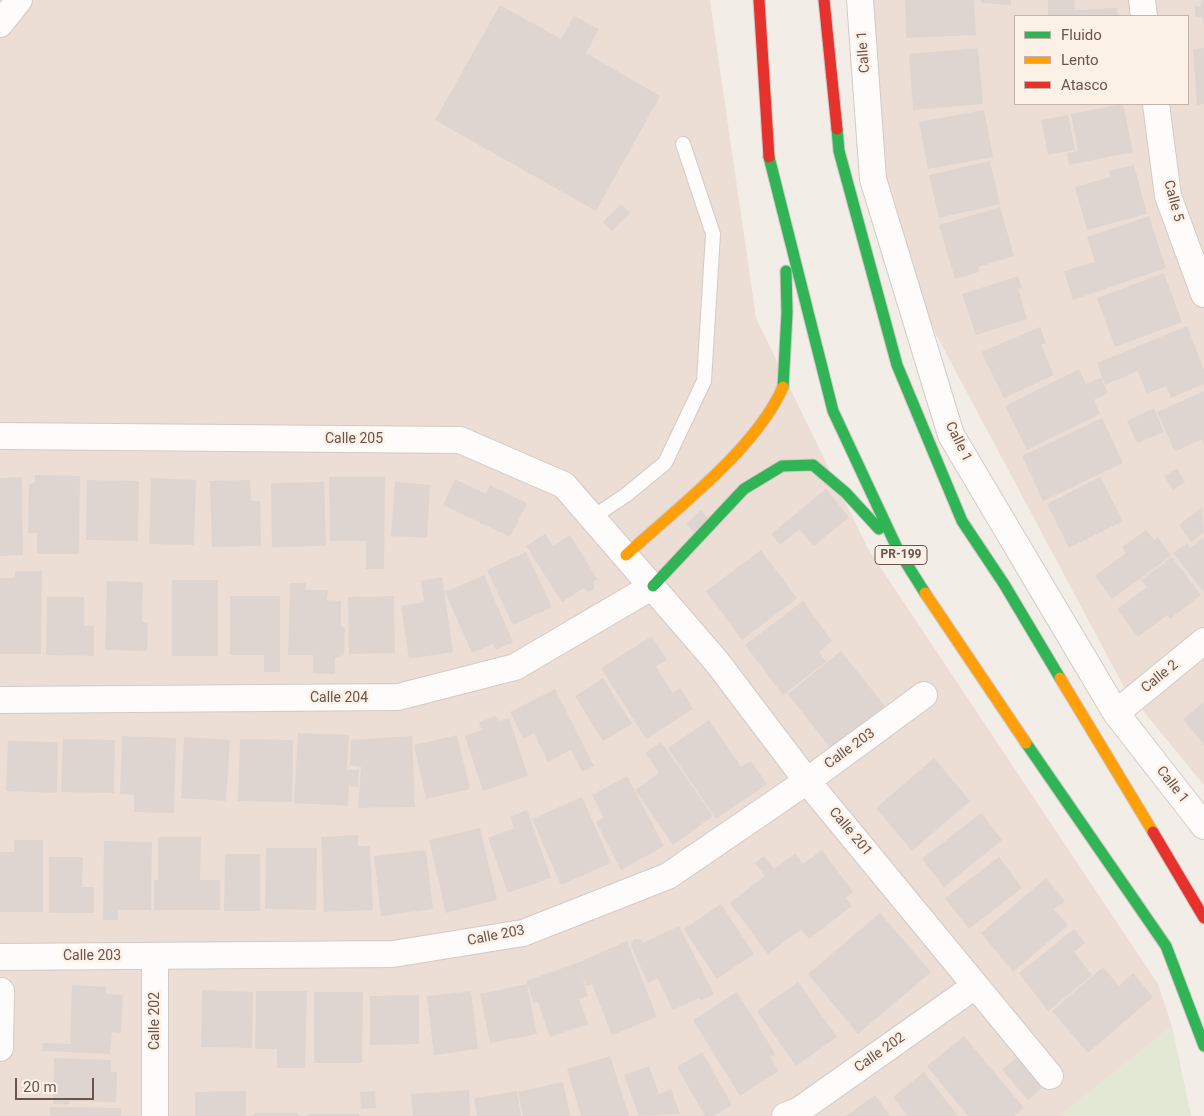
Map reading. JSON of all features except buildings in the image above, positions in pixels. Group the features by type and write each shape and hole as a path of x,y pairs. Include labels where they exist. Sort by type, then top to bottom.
{"main road":[{"name":"PR-199","path":"759,0 770,165 833,412 898,550 935,610 1166,946 1204,1046"},
{"path":"824,0 839,151 896,365 962,521 1004,584 1204,918"},
{"path":"626,555 722,467 759,429 783,388 787,313 786,227"},
{"path":"653,586 744,489 782,466 813,465 846,493 898,550"}],"street":[{"path":"0,24 19,0"},
{"name":"Calle 1","path":"860,0 873,179 951,435 1116,713 1204,826"},
{"path":"1142,0 1144,15"},
{"name":"Calle 5","path":"1156,105 1168,196 1204,294"},
{"name":"Calle 205","path":"0,436 460,440 564,485 653,586"},
{"name":"Calle 204","path":"0,700 398,697 516,666 653,586"},
{"name":"Calle 201","path":"653,586 717,662 807,781 954,957 975,986 1050,1076"},
{"name":"Calle 2","path":"1116,713 1204,641"},
{"name":"Calle 203","path":"0,957 392,954 522,933 668,876 807,781 924,695"},
{"name":"Calle 202","path":"155,956 155,1116"},
{"name":"Calle 202","path":"785,1116 798,1111 975,986"},
{"path":"0,1048 1,990"}],"lane":[{"path":"593,517 626,495 665,462 704,381 713,234 683,144"}],"shaded area":[{"path":"0,0 710,0 756,318 867,547 1158,984 1172,1026 1060,1116 0,1116"},
{"path":"860,0 1204,0 1204,785 1125,689 898,263"}],"green space":[{"path":"1172,1026 1191,1116 1060,1116"}],"traffic: fast":[{"path":"837,129 839,151 897,365 962,521 1004,584 1060,678"},
{"path":"769,157 833,411 898,550 925,593"},
{"path":"783,387 787,313 786,271"},
{"path":"653,586 744,489 782,466 813,465 846,493 879,529"},
{"path":"1026,743 1166,946 1204,1046"}],"traffic: slow":[{"path":"626,555 691,498 735,455 771,410 783,387"},
{"path":"925,593 1026,743"},
{"path":"1060,678 1153,832"}],"traffic: jam":[{"path":"759,0 769,157"},
{"path":"824,0 837,129"},
{"path":"1153,832 1204,918"}]}
